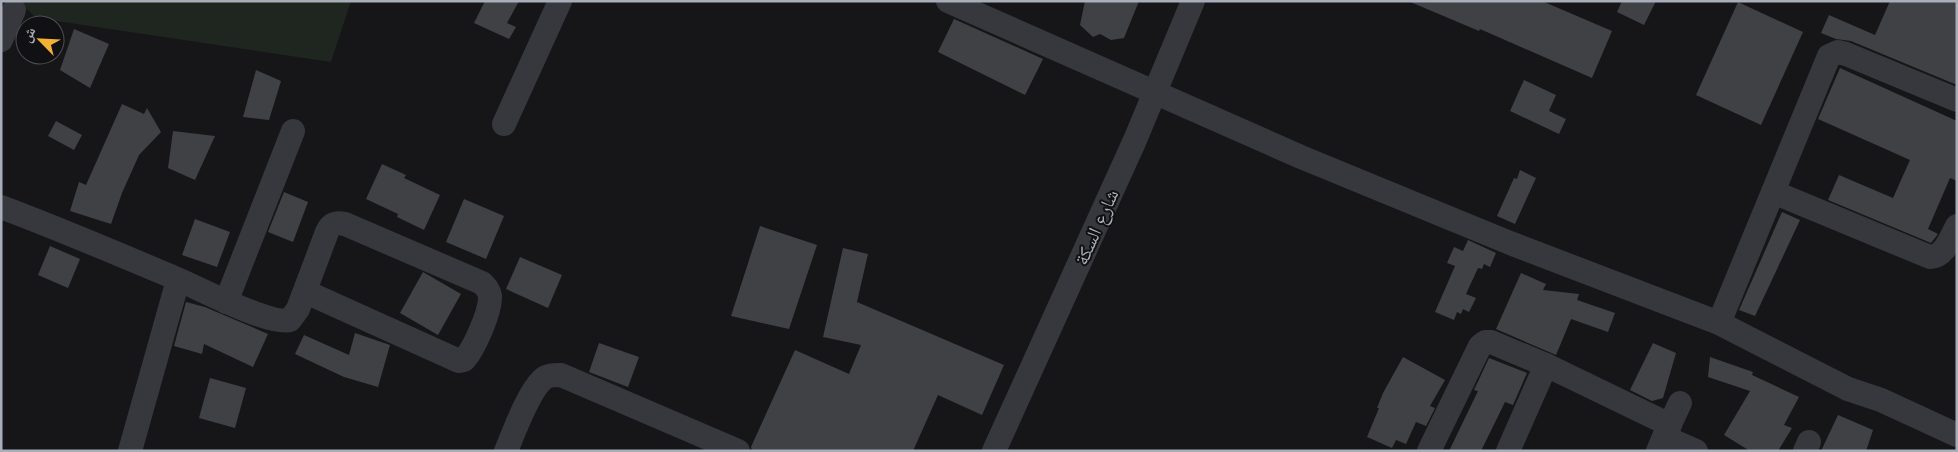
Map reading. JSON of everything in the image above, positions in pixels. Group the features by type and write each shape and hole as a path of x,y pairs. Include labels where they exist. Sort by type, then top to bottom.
{"street":[{"path":"504,124 560,1"},
{"path":"948,1 1153,93 1405,200 1510,243 1719,323 1848,389 1881,400 1957,435"},
{"name":"شارع السكة","path":"994,451 1123,167 1193,1"},
{"path":"1,40 14,10"},
{"path":"1719,323 1829,56 1838,52 1846,54 1957,100"},
{"path":"226,302 293,131"},
{"path":"1773,192 1930,257 1937,257 1943,252 1957,226"},
{"path":"1,207 178,280 226,302 285,322 294,315 306,292 330,226 339,222 482,283 488,289 490,297 489,306 476,344 464,360 458,361 306,292"},
{"path":"130,451 178,280"},
{"path":"1429,451 1480,346 1485,342 1491,342 1546,365 1664,438 1696,451"},
{"path":"1508,451 1546,365"},
{"path":"506,451 535,389 543,379 551,375 561,375 738,451"},
{"path":"1664,438 1680,404"}],"shaded area":[{"path":"19,1 351,1 331,62 65,22 65,15 33,15"}],"building":[{"path":"485,1 519,1 507,23 516,27 509,39 474,23"},
{"path":"1085,1 1139,1 1124,38 1111,40 1100,34 1093,37 1080,25"},
{"path":"1408,1 1542,1 1612,31 1592,78 1480,29 1479,31"},
{"path":"1622,1 1656,1 1644,25 1617,12"},
{"path":"1890,1 1957,1 1957,85 1851,41 1836,39 1821,33 1829,15 1875,35"},
{"path":"1738,2 1803,32 1761,125 1696,95"},
{"path":"954,19 1043,59 1025,95 938,52"},
{"path":"74,29 109,44 90,88 60,70 62,65 65,65 65,55"},
{"path":"1840,68 1957,121 1957,181 1950,178 1928,229 1938,234 1931,243 1828,200 1839,175 1893,198 1910,160 1818,119"},
{"path":"256,70 281,81 269,120 243,117"},
{"path":"1524,80 1556,95 1549,111 1566,119 1559,134 1510,111"},
{"path":"122,104 144,114 147,108 161,132 139,155 111,224 70,211 79,182 86,185"},
{"path":"56,121 82,135 74,150 48,136"},
{"path":"173,131 215,136 195,180 168,168"},
{"path":"382,164 406,175 404,178 440,195 424,230 397,217 398,214 366,199"},
{"path":"1520,170 1536,178 1515,224 1497,216 1514,178 1517,179"},
{"path":"284,192 308,202 293,242 268,232"},
{"path":"464,199 504,216 486,259 446,242"},
{"path":"1782,212 1800,220 1755,316 1739,310"},
{"path":"195,219 230,232 217,267 182,255"},
{"path":"760,226 817,245 789,329 731,316"},
{"path":"1468,240 1496,253 1490,267 1484,264 1482,269 1478,268 1466,294 1476,298 1469,312 1463,309 1461,314 1457,312 1454,320 1435,312 1455,266 1447,263 1454,247 1463,251"},
{"path":"50,246 80,259 68,288 38,275"},
{"path":"843,248 868,254 857,302 1004,365 982,415 938,395 913,451 752,451 751,447 795,350 849,374 861,345 823,337"},
{"path":"520,257 562,275 548,308 506,289"},
{"path":"423,272 461,294 438,335 400,313"},
{"path":"1521,273 1546,284 1543,290 1579,294 1577,300 1615,313 1608,332 1571,319 1556,355 1496,329"},
{"path":"186,302 205,307 268,334 253,367 204,344 202,354 174,346"},
{"path":"355,333 390,345 378,387 344,377 295,354 304,335 349,355"},
{"path":"599,343 639,357 628,387 589,372"},
{"path":"1653,343 1676,353 1663,398 1652,401 1630,390"},
{"path":"1403,357 1445,380 1430,406 1435,408 1426,426 1416,422 1406,444 1396,440 1392,448 1367,437 1383,393"},
{"path":"1710,357 1753,372 1752,375 1799,397 1784,425 1792,428 1778,451 1750,451 1724,435 1750,391 1708,377"},
{"path":"1489,358 1527,373 1513,405 1505,402 1481,451 1449,451 1478,391 1474,390"},
{"path":"210,378 246,388 235,428 199,418"},
{"path":"1838,415 1873,430 1866,451 1821,451"}]}
